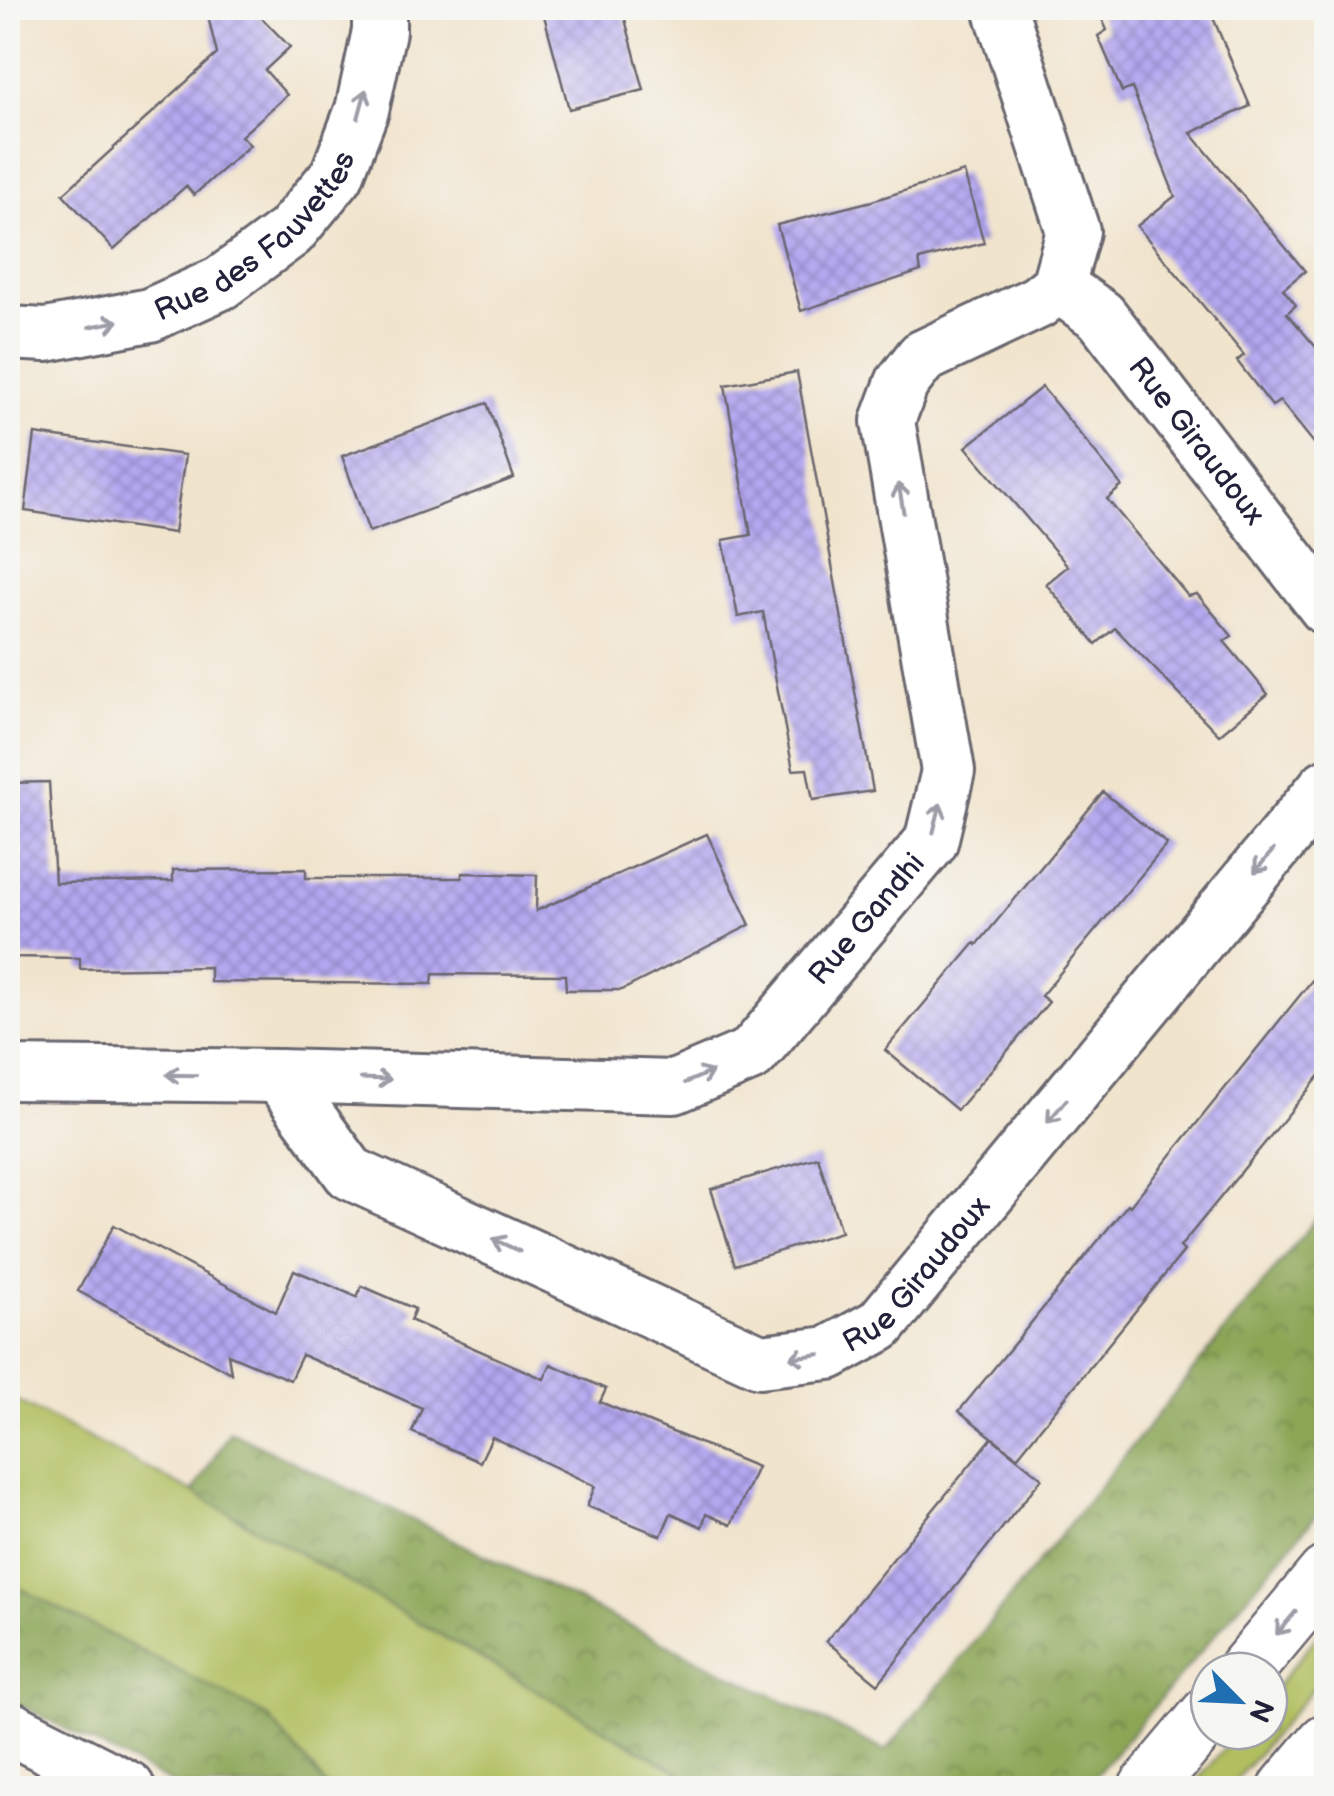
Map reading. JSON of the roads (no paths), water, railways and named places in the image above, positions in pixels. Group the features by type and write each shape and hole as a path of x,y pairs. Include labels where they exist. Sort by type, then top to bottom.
{"highway":[{"path":"1262,1651 1326,1574"},
{"path":"1147,1788 1189,1738"},
{"path":"1287,1788 1326,1742"}],"street":[{"name":"Rue des Fauvettes","path":"8,333 46,335 150,316 221,284 290,232 337,175 362,110 379,31 379,8"},
{"path":"1000,8 1073,231 1058,286"},
{"name":"Rue Giraudoux","path":"1058,286 1101,316 1326,608"},
{"name":"Rue Gandhi","path":"8,1073 279,1076 674,1088 752,1054 930,842 948,771 888,421 902,383 922,358 1038,302 1058,286"},
{"name":"Rue Giraudoux","path":"279,1076 350,1173 760,1362 829,1354 880,1324 1326,786"},
{"path":"8,1727 128,1788"}]}
